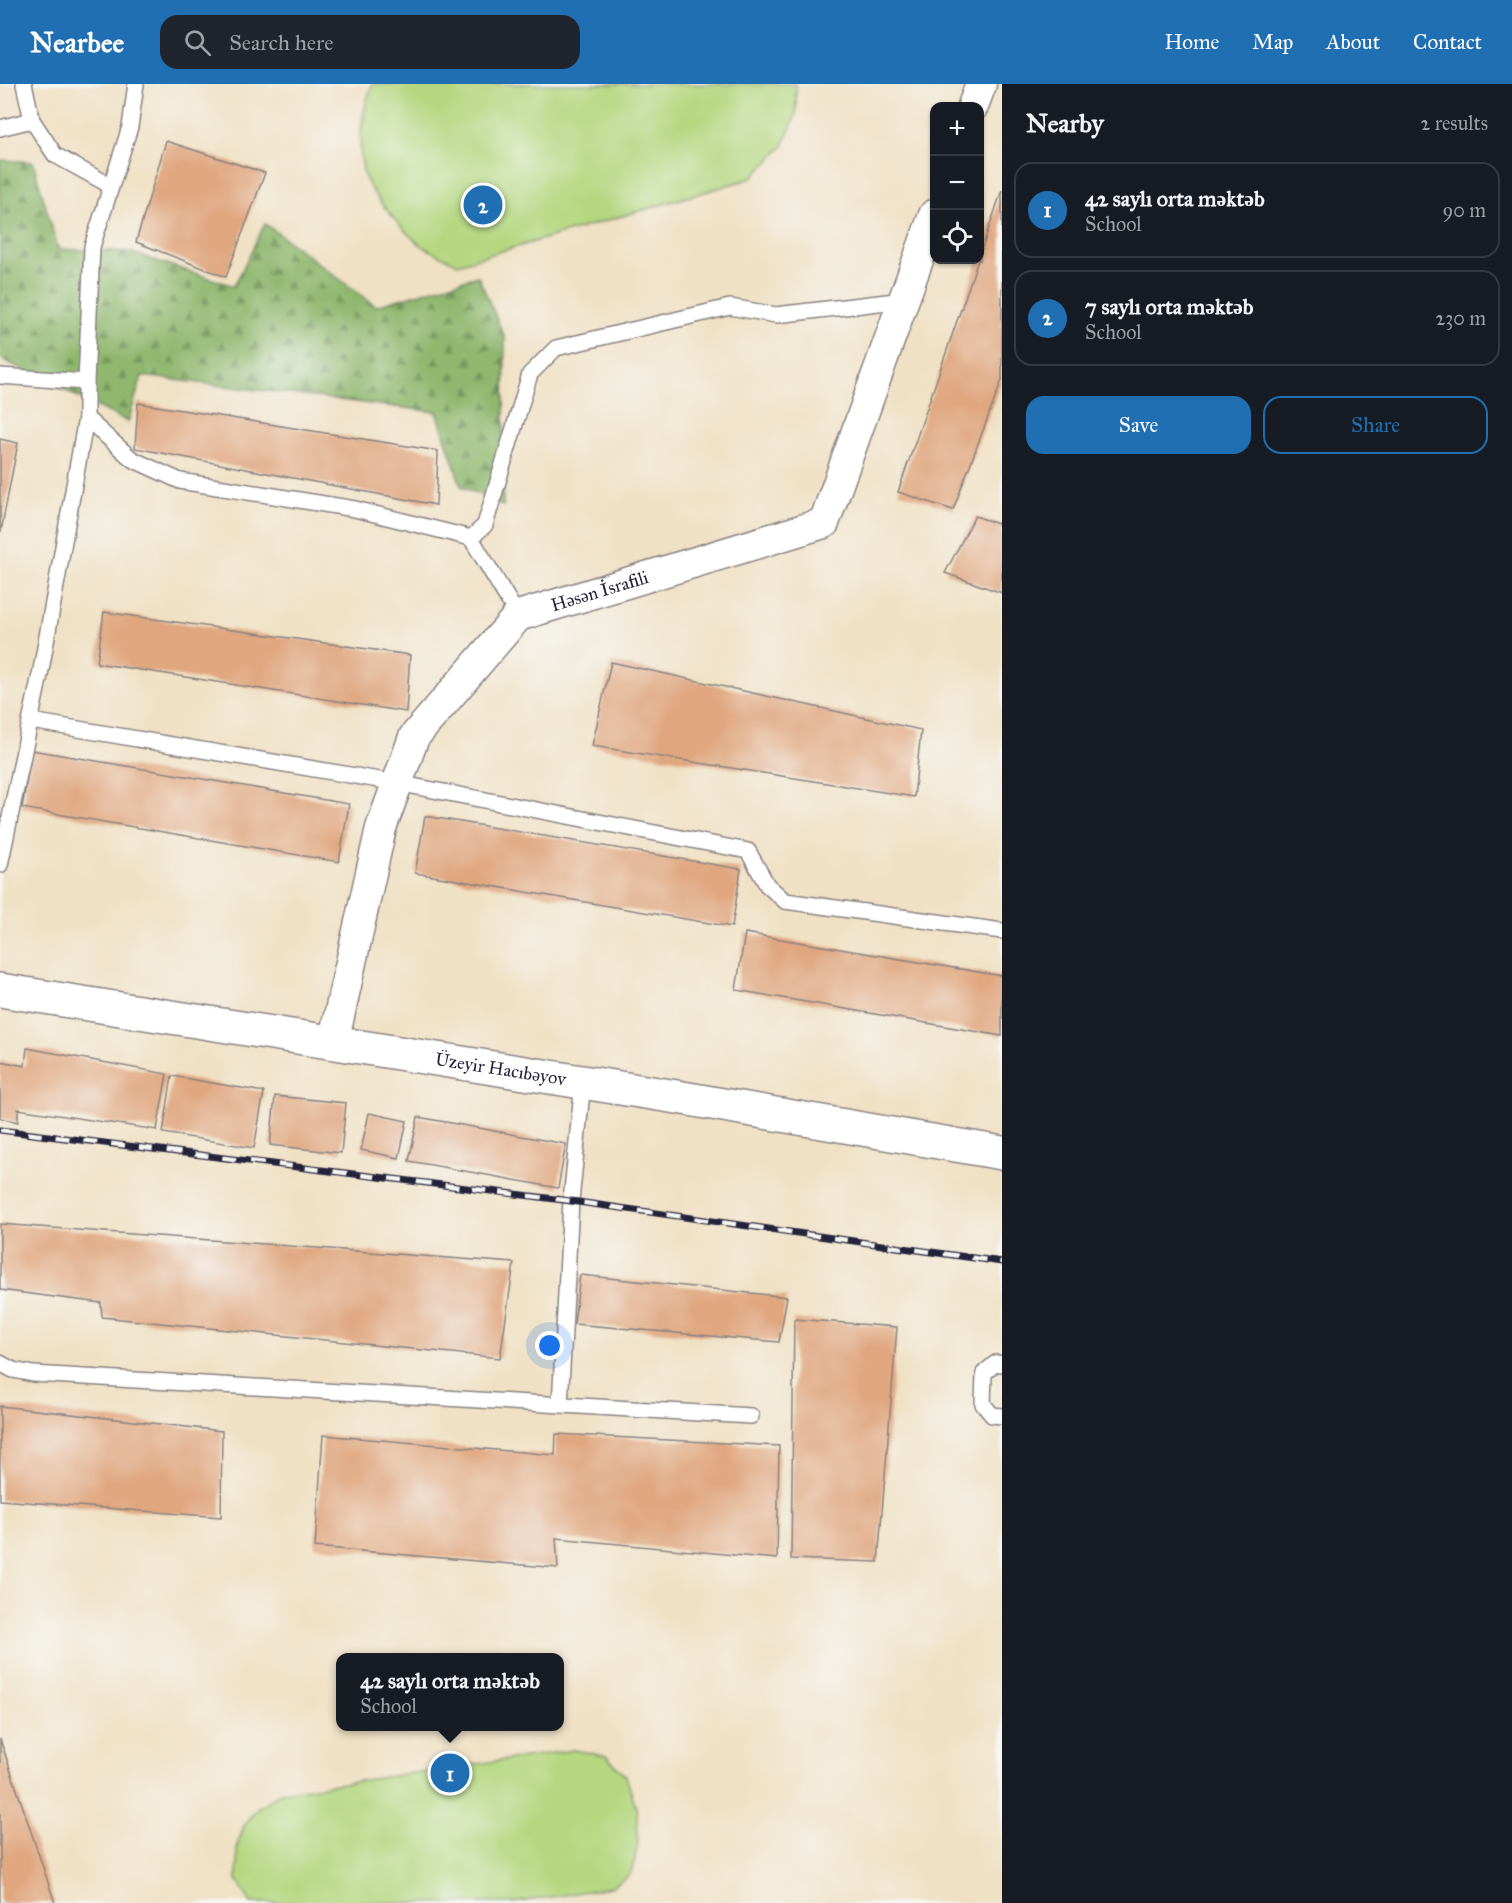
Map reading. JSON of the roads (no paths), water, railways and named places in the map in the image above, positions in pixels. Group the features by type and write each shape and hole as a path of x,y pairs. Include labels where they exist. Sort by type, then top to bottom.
{"main road":[{"name":"Üzeyir Hacıbəyov","path":"0,990 583,1082 1002,1153"}],"street":[{"path":"974,102 981,84"},
{"name":"Həsən İsrafili","path":"518,616 824,523 930,225"},
{"path":"333,1043 381,828 414,737 518,616"}],"lane":[{"path":"24,84 32,120 55,155 111,186"},
{"path":"0,865 41,670 86,418 92,246 130,127 136,84"},
{"path":"0,128 32,120"},
{"path":"471,538 485,525 530,374 556,348 730,308 776,315 904,300"},
{"path":"0,376 86,382"},
{"path":"86,418 132,459 180,481 355,509 471,538 518,616"},
{"path":"31,721 397,783 748,851 767,885 785,901 1002,930"},
{"path":"560,1405 571,1200 583,1082"},
{"path":"0,1363 14,1370 33,1374 751,1416"},
{"path":"1002,1364 996,1363 984,1373 983,1404 992,1415 1002,1416"}],"railway":[{"path":"0,1130 571,1201 1002,1262"}],"place":[{"name":"7 saylı orta məktəb","path":"483,205"},
{"name":"42 saylı orta məktəb","path":"450,1773"}]}
